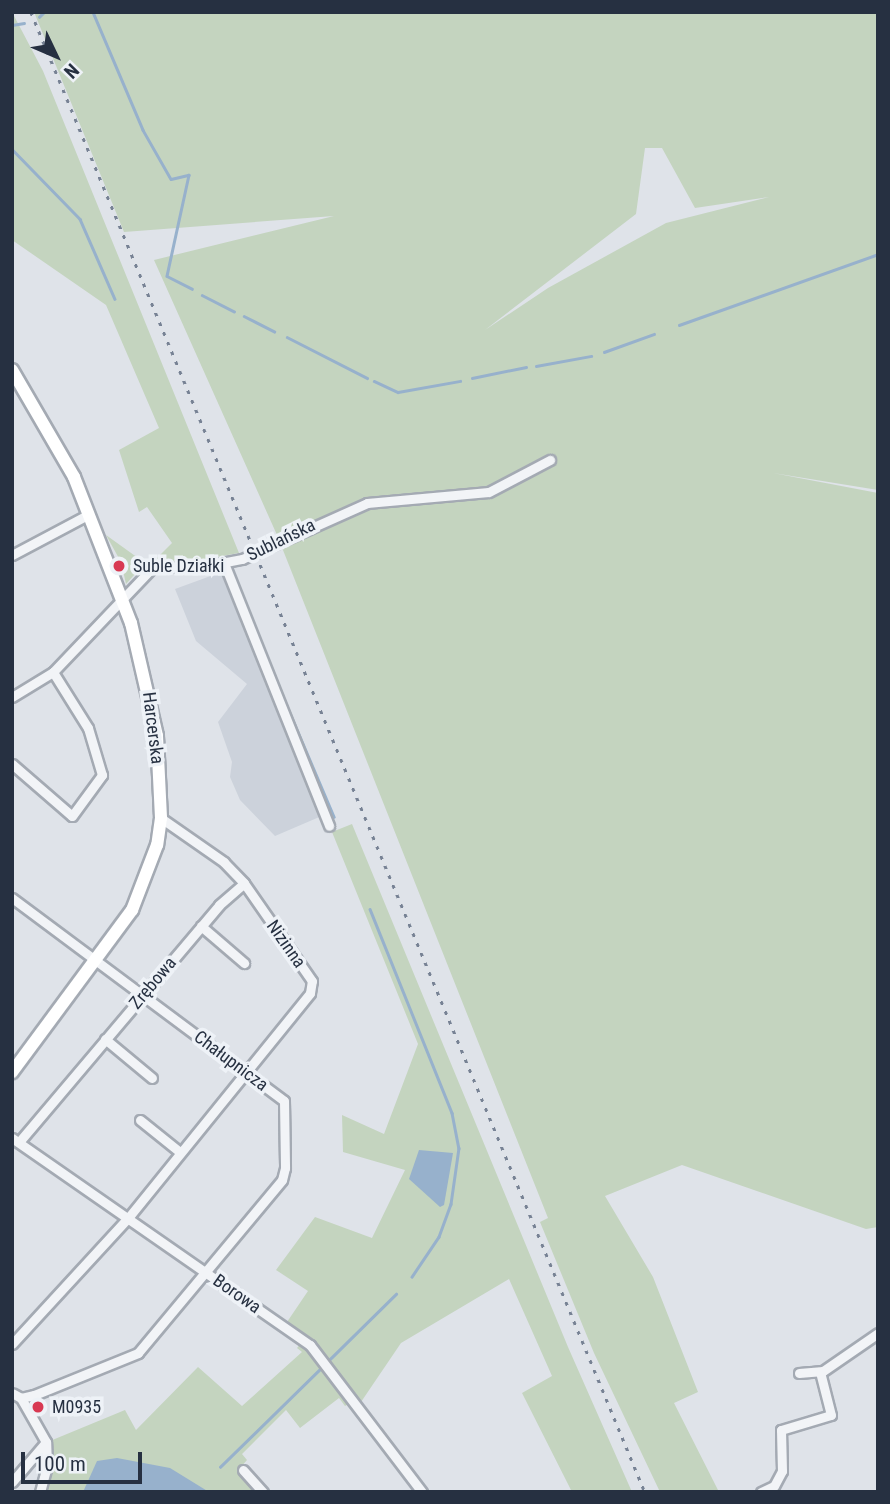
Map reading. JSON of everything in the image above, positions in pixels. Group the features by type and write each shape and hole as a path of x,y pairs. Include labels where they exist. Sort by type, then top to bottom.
{"street":[{"name":"Harcerska","path":"12,370 39,412 89,513 143,662 157,736 161,818 142,891 96,959 12,1072"},
{"name":"Sublańska","path":"12,697 53,672 153,567 224,563 254,555 302,529 368,503 489,492 550,460"},
{"path":"12,555 89,513"},
{"path":"224,563 329,826"},
{"path":"12,764 72,816 102,775 88,728 53,672"},
{"name":"Nizinna","path":"12,1344 128,1218 306,1000 312,981 244,883 224,862 161,818"},
{"name":"Zrębowa","path":"15,1140 105,1040 201,926 244,883"},
{"name":"Chałupnicza","path":"14,903 96,959 284,1101 285,1168 282,1180 205,1272"},
{"path":"201,926 244,963"},
{"path":"105,1040 152,1078"},
{"path":"140,1120 180,1153"},
{"name":"Borowa","path":"15,1140 315,1351 422,1492"},
{"path":"40,1492 47,1466 46,1442 17,1395 138,1353 205,1272"},
{"path":"799,1373 820,1371 878,1333"},
{"path":"761,1492 780,1478 781,1430 831,1415 820,1371"},
{"path":"12,1482 46,1442"},
{"path":"243,1470 263,1492"}],"shaded area":[{"path":"227,570 324,815 275,836 240,800 230,777 232,762 218,722 247,684 196,641 175,589"}],"green space":[{"path":"12,12 43,71 239,553 183,563 154,561 172,543 147,507 139,512 119,450 159,428 106,305 12,240"},
{"path":"34,12 878,12 878,490 773,473 878,493 878,1227 866,1229 682,1165 605,1196 653,1277 698,1392 674,1403 719,1492 660,1492 594,1353 540,1222 548,1218 277,535 154,260 334,216 124,232","holes":["645,148 662,148 695,208 769,197 666,223 548,288 485,330 636,214"]},
{"path":"106,535 145,563 126,584 121,562"},
{"path":"352,824 568,1347 632,1492 572,1492 522,1393 552,1376 509,1279 401,1343 361,1402 306,1336 287,1322 308,1291 276,1270 315,1217 372,1238 405,1170 343,1152 342,1115 384,1134 418,1044 332,832"},
{"path":"301,1343 350,1403 345,1406 339,1398 300,1428 286,1410 242,1454 247,1460 240,1468 262,1492 45,1492 51,1472 50,1441 125,1410 136,1430 198,1367 242,1406 302,1352 297,1348"}],"water":[{"path":"419,1150 453,1153 444,1205 440,1207 409,1179"},
{"path":"117,1458 170,1468 209,1492 83,1492 97,1461"}],"waterway":[{"path":"39,17 44,12"},
{"path":"93,12 143,130 171,179 189,175 167,276 192,289"},
{"path":"12,25 24,23"},
{"path":"12,149 80,219 115,299"},
{"path":"679,325 878,254"},
{"path":"202,295 234,311"},
{"path":"244,316 274,331"},
{"path":"604,352 654,334"},
{"path":"287,337 367,378"},
{"path":"536,366 591,356"},
{"path":"472,378 526,367"},
{"path":"374,381 398,392 460,381"},
{"path":"259,640 334,817"},
{"path":"370,909 452,1113 459,1148 451,1204 439,1237 412,1277"},
{"path":"329,1360 396,1294"},
{"path":"220,1467 321,1368"}],"railway":[{"path":"31,12 645,1492"}],"place":[{"name":"Suble Działki","path":"119,566"},
{"name":"M0935","path":"38,1407"}]}
